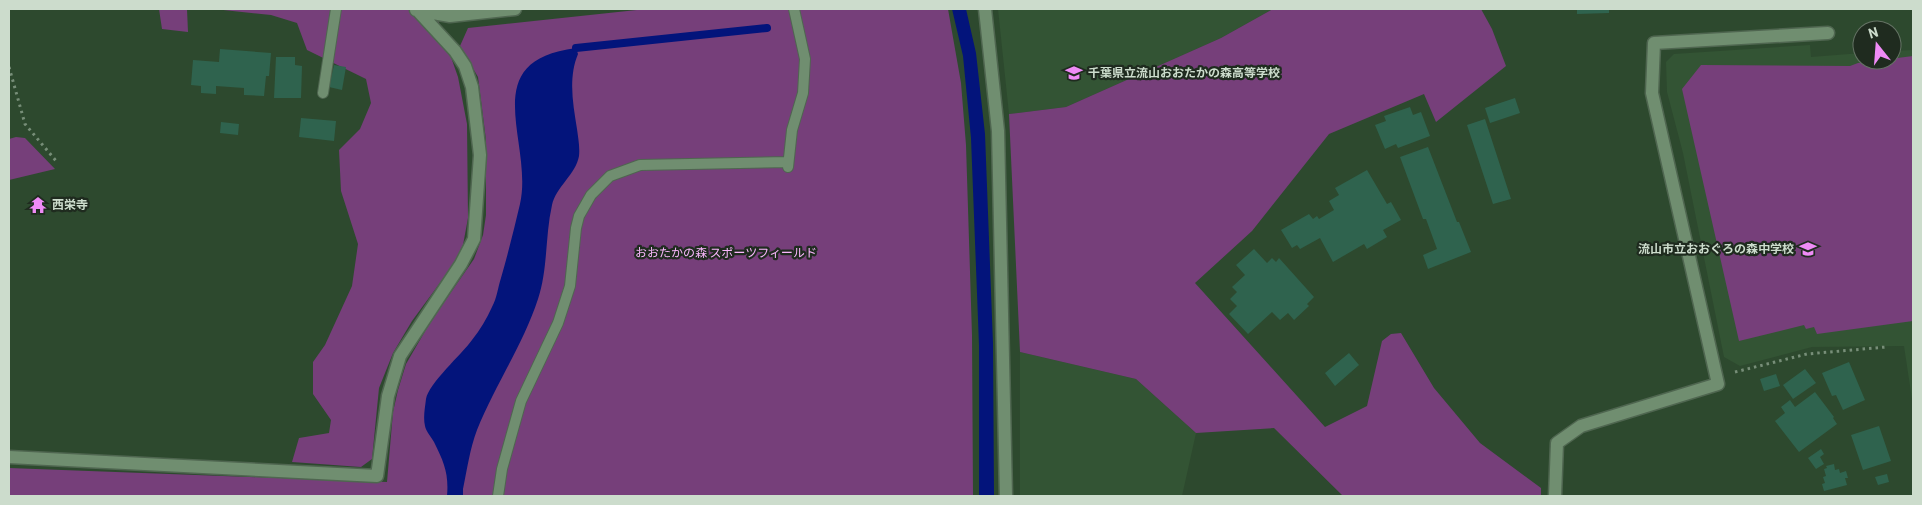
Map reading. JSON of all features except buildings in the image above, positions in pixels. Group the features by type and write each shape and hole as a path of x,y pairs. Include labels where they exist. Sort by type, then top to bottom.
{"street":[{"path":"417,10 450,16 515,9"},
{"path":"985,9 998,131 1006,496"},
{"path":"9,457 377,476 388,396 400,356 461,264 474,239 480,155 472,88 465,66 455,51 417,10"},
{"path":"1555,496 1557,443 1581,426 1718,384 1652,93 1654,43 1828,33"}],"lane":[{"path":"323,93 336,9"},
{"path":"498,496 502,469 521,401 558,323 570,286 576,228 579,216 591,195 610,176 640,166 788,164 792,130 804,93 805,59 794,9"}],"path":[{"path":"9,67 25,124 57,162"},
{"path":"1718,384 1738,370 1807,354 1886,347"}],"shaded area":[{"path":"952,9 966,9 976,53 985,134 993,344 994,496 979,496 979,345 971,138 963,56"},
{"name":"千葉県立流山おおたかの森高等学校","path":"998,9 1273,9 1221,38 1066,107 1009,114"},
{"name":"流山市立おおぐろの森中学校","path":"1810,45 1811,57 1852,54 1852,70 1902,70 1902,51 1913,50 1913,406 1904,346 1812,347 1740,366 1724,357 1683,153 1667,92 1666,62 1674,54"},
{"path":"576,48 578,54 573,72 572,91 579,156 574,169 554,198 538,299 525,333 477,430 472,444 463,496 447,496 445,468 438,449 425,426 424,416 428,392 478,332 494,304 520,204 522,180 515,108 517,87 526,69 545,56"},
{"path":"1020,352 1136,379 1196,433 1182,496 1020,496"}],"green space":[{"path":"159,9 187,9 188,32 162,29"},
{"path":"214,9 434,9 458,77 467,124 468,218 463,245 453,265 412,321 393,353 379,388 372,459 361,467 292,462 299,438 329,433 331,420 313,394 313,362 325,345 352,286 358,244 341,191 339,150 360,129 371,103 366,79 307,50 297,23 271,15"},
{"name":"おおたかの森 スポーツフィールド","path":"646,9 948,9 961,83 966,145 972,335 973,496 9,496 9,468 387,482 393,412 406,364 431,321 474,259 483,235 486,215 486,140 478,77 460,46 468,28"},
{"path":"1273,9 1481,9 1492,29 1506,66 1436,122 1424,94 1329,134 1252,231 1195,283 1325,427 1367,406 1382,341 1391,334 1401,333 1434,388 1480,443 1541,488 1541,496 1343,496 1274,428 1196,433 1136,379 1020,352 1009,114 1066,107 1221,38"},
{"name":"流山市立おおぐろの森中学校","path":"1913,56 1913,321 1817,334 1814,327 1806,329 1804,325 1739,341 1682,89 1701,65 1852,65 1852,70 1902,70 1902,57"},
{"path":"16,137 25,138 55,169 9,180 9,139"}],"waterway":[{"path":"576,48 767,28"}],"place":[{"name":"千葉県立流山おおたかの森高等学校","path":"1074,73"},
{"name":"西栄寺","path":"38,205"},
{"name":"流山市立おおぐろの森中学校","path":"1808,249"}]}
